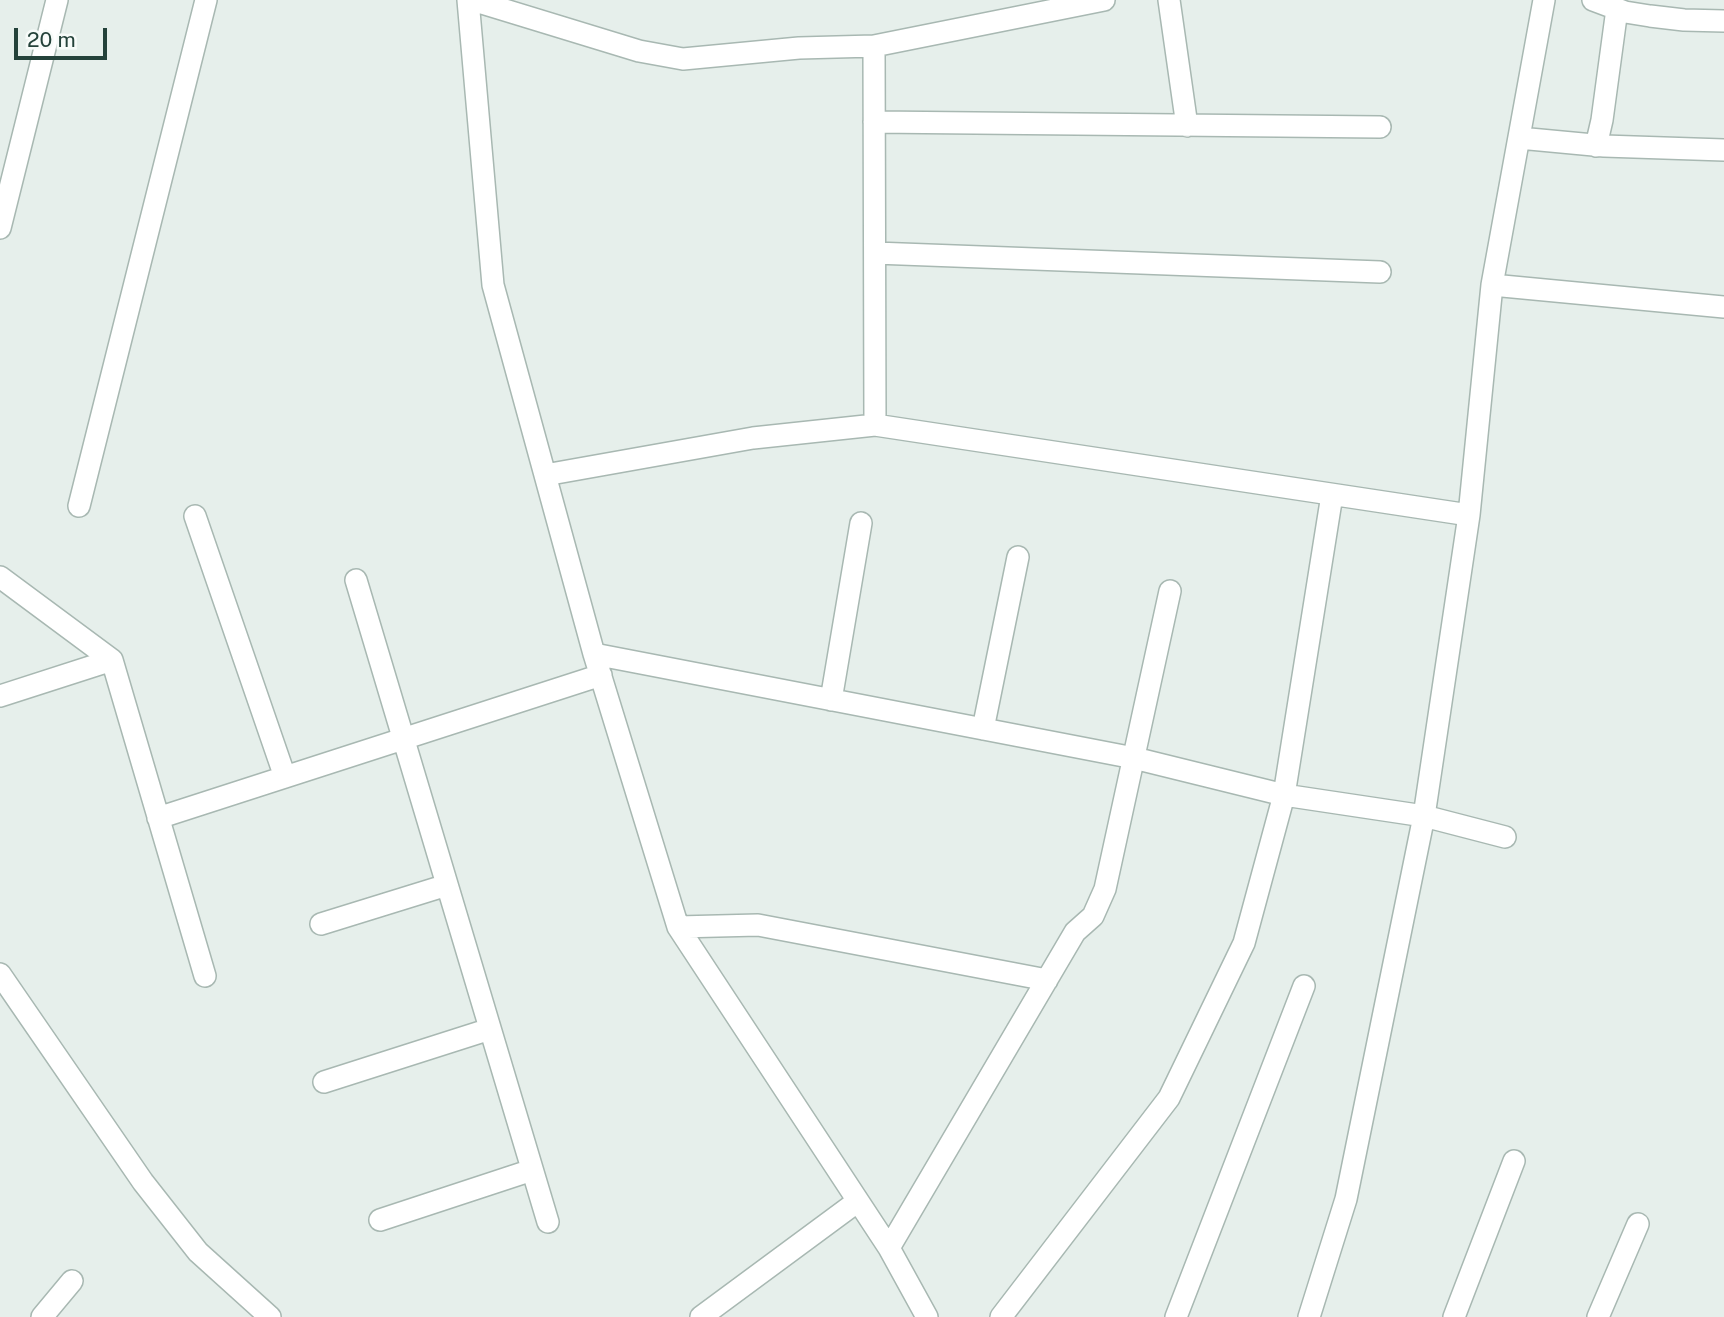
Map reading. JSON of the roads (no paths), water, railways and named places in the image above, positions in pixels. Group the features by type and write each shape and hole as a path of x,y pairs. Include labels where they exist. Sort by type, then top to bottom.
{"street":[{"path":"0,228 57,0"},
{"path":"79,506 206,0"},
{"path":"927,1317 889,1248 678,927 594,654 494,285 470,0 639,51 683,59 799,48 874,46 1051,5 1104,0"},
{"path":"1169,0 1187,126"},
{"path":"1309,1317 1346,1199 1424,816 1469,515 1492,285 1545,0"},
{"path":"1593,0 1617,9 1684,20 1724,21"},
{"path":"1596,146 1617,9"},
{"path":"874,46 875,425"},
{"path":"874,122 1380,127"},
{"path":"1519,138 1596,146 1724,150"},
{"path":"875,253 1380,272"},
{"path":"1492,285 1724,307"},
{"path":"545,475 753,438 875,425 1469,515"},
{"path":"1001,1317 1169,1098 1244,943 1284,795 1332,495"},
{"path":"195,516 285,777"},
{"path":"831,700 861,523"},
{"path":"983,729 1018,556"},
{"path":"0,577 112,660 205,976"},
{"path":"356,580 548,1222"},
{"path":"889,1248 1075,932 1093,916 1105,889 1170,591"},
{"path":"594,654 1133,758 1284,795 1424,816 1505,837"},
{"path":"0,696 112,660"},
{"path":"158,818 601,675"},
{"path":"321,924 447,885"},
{"path":"678,927 758,925 1047,980"},
{"path":"0,974 143,1182 190,1242 270,1317"},
{"path":"1177,1317 1304,986"},
{"path":"324,1082 490,1029"},
{"path":"1454,1317 1514,1161"},
{"path":"380,1220 532,1170"},
{"path":"701,1317 858,1201"},
{"path":"1598,1317 1638,1224"},
{"path":"42,1317 72,1281"}]}
